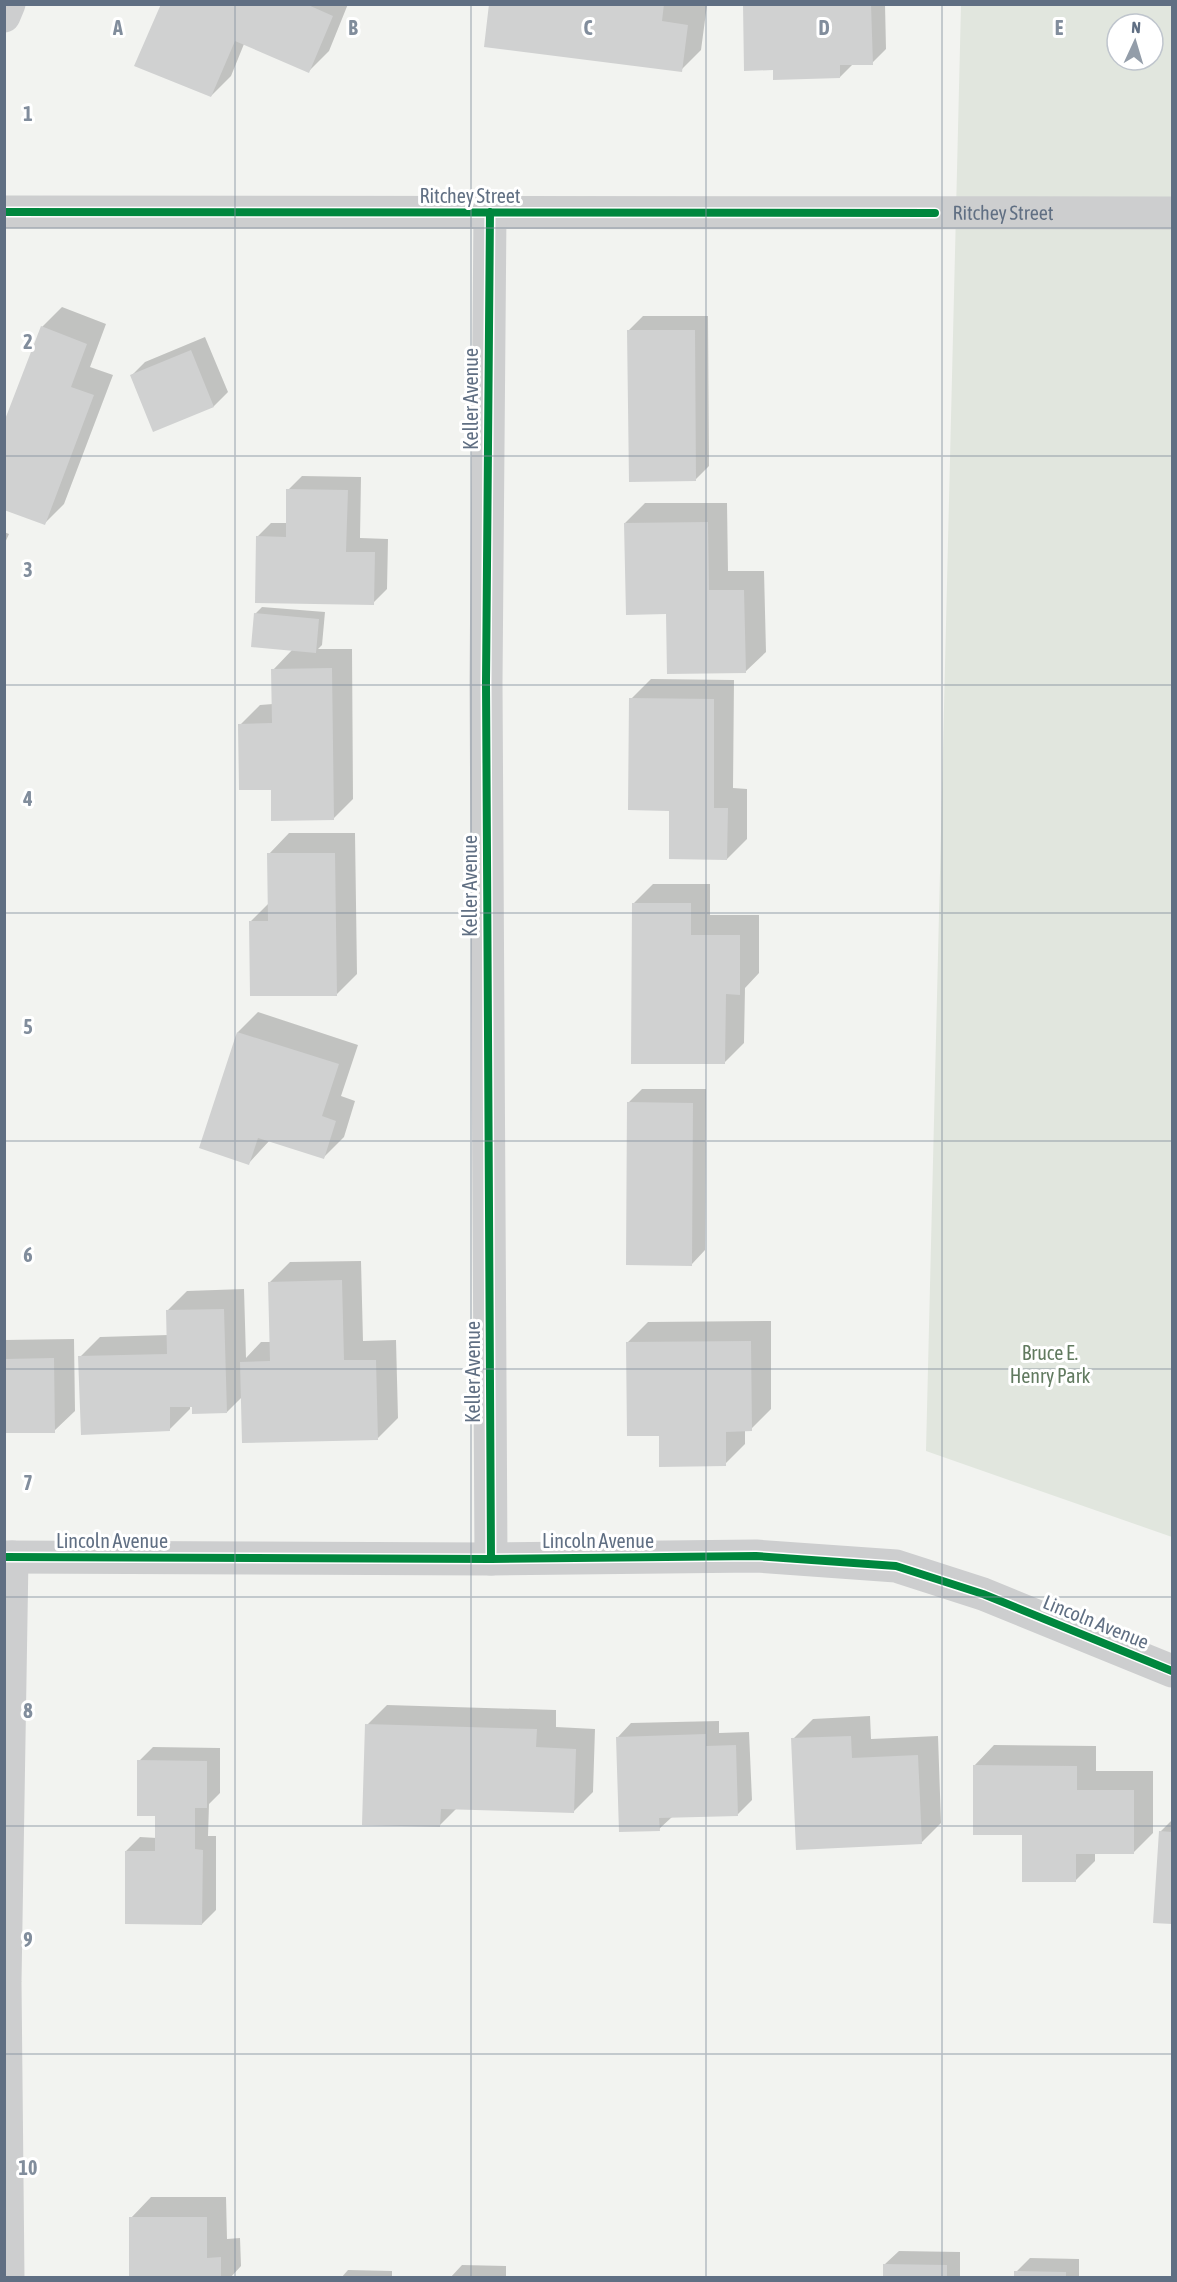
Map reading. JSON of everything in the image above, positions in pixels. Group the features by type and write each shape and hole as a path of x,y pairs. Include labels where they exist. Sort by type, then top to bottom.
{"street":[{"path":"4,16 9,4"},
{"name":"Ritchey Street","path":"4,212 1173,213"},
{"name":"Keller Avenue","path":"490,212 486,694 491,1559"},
{"path":"8,1557 5,1982 8,2277"},
{"name":"Lincoln Avenue","path":"8,1557 491,1559 756,1557 896,1566 983,1594 1173,1671"}],"green space":[{"name":"Bruce E. Henry Park","path":"961,5 1172,5 1172,1537 926,1451"}],"building":[{"path":"161,4 306,4 333,16 309,73 235,41 211,97 134,66"},
{"path":"489,4 664,4 662,21 688,25 682,72 484,47"},
{"path":"743,4 871,4 873,65 840,65 840,78 773,80 773,70 744,71"},
{"path":"41,326 87,344 71,387 94,395 45,525 4,510 4,422"},
{"path":"627,330 695,330 696,481 629,482"},
{"path":"191,350 214,407 153,432 130,375"},
{"path":"286,489 348,490 346,552 375,552 374,605 255,603 256,536 286,537"},
{"path":"708,522 709,590 744,590 746,673 667,674 666,614 626,615 624,523"},
{"path":"254,613 319,619 316,653 251,647"},
{"path":"332,668 334,820 271,821 271,790 239,790 238,724 272,723 271,669"},
{"path":"629,698 714,699 714,808 728,808 727,860 669,859 669,811 628,810"},
{"path":"267,853 335,853 337,996 250,996 249,921 268,921"},
{"path":"632,903 691,903 691,935 740,935 740,995 726,994 725,1064 631,1064"},
{"path":"237,1032 339,1064 322,1116 336,1121 324,1159 258,1138 249,1165 199,1148"},
{"path":"627,1102 693,1103 692,1266 626,1265"},
{"path":"342,1280 344,1360 376,1360 378,1440 242,1443 240,1362 270,1361 268,1282"},
{"path":"224,1309 227,1413 192,1414 192,1407 170,1407 170,1431 81,1435 78,1356 167,1354 166,1310"},
{"path":"751,1341 752,1431 726,1432 726,1466 659,1467 659,1436 627,1436 626,1342"},
{"path":"54,1358 55,1433 4,1433 4,1359"},
{"path":"365,1724 537,1729 536,1747 576,1749 574,1813 441,1809 440,1827 362,1825"},
{"path":"706,1734 706,1746 736,1745 738,1816 659,1818 660,1831 619,1832 616,1737"},
{"path":"851,1736 852,1758 918,1755 922,1844 796,1850 791,1738"},
{"path":"137,1760 207,1761 207,1808 195,1808 195,1849 203,1850 202,1925 125,1924 125,1851 155,1851 155,1816 137,1816"},
{"path":"973,1765 1077,1766 1077,1790 1134,1790 1134,1854 1076,1854 1076,1882 1022,1882 1022,1835 973,1835"},
{"path":"1159,1831 1172,1832 1172,1924 1153,1923"},
{"path":"129,2217 207,2217 207,2258 221,2257 221,2278 129,2278"},
{"path":"883,2264 947,2265 947,2278 883,2278"},
{"path":"1014,2271 1066,2272 1066,2278 1014,2278"}],"cycle path":[{"path":"4,212 935,213"},
{"path":"490,212 486,682 491,1559"},
{"path":"4,1557 491,1559 756,1556 896,1566 983,1594 1172,1671"}]}
